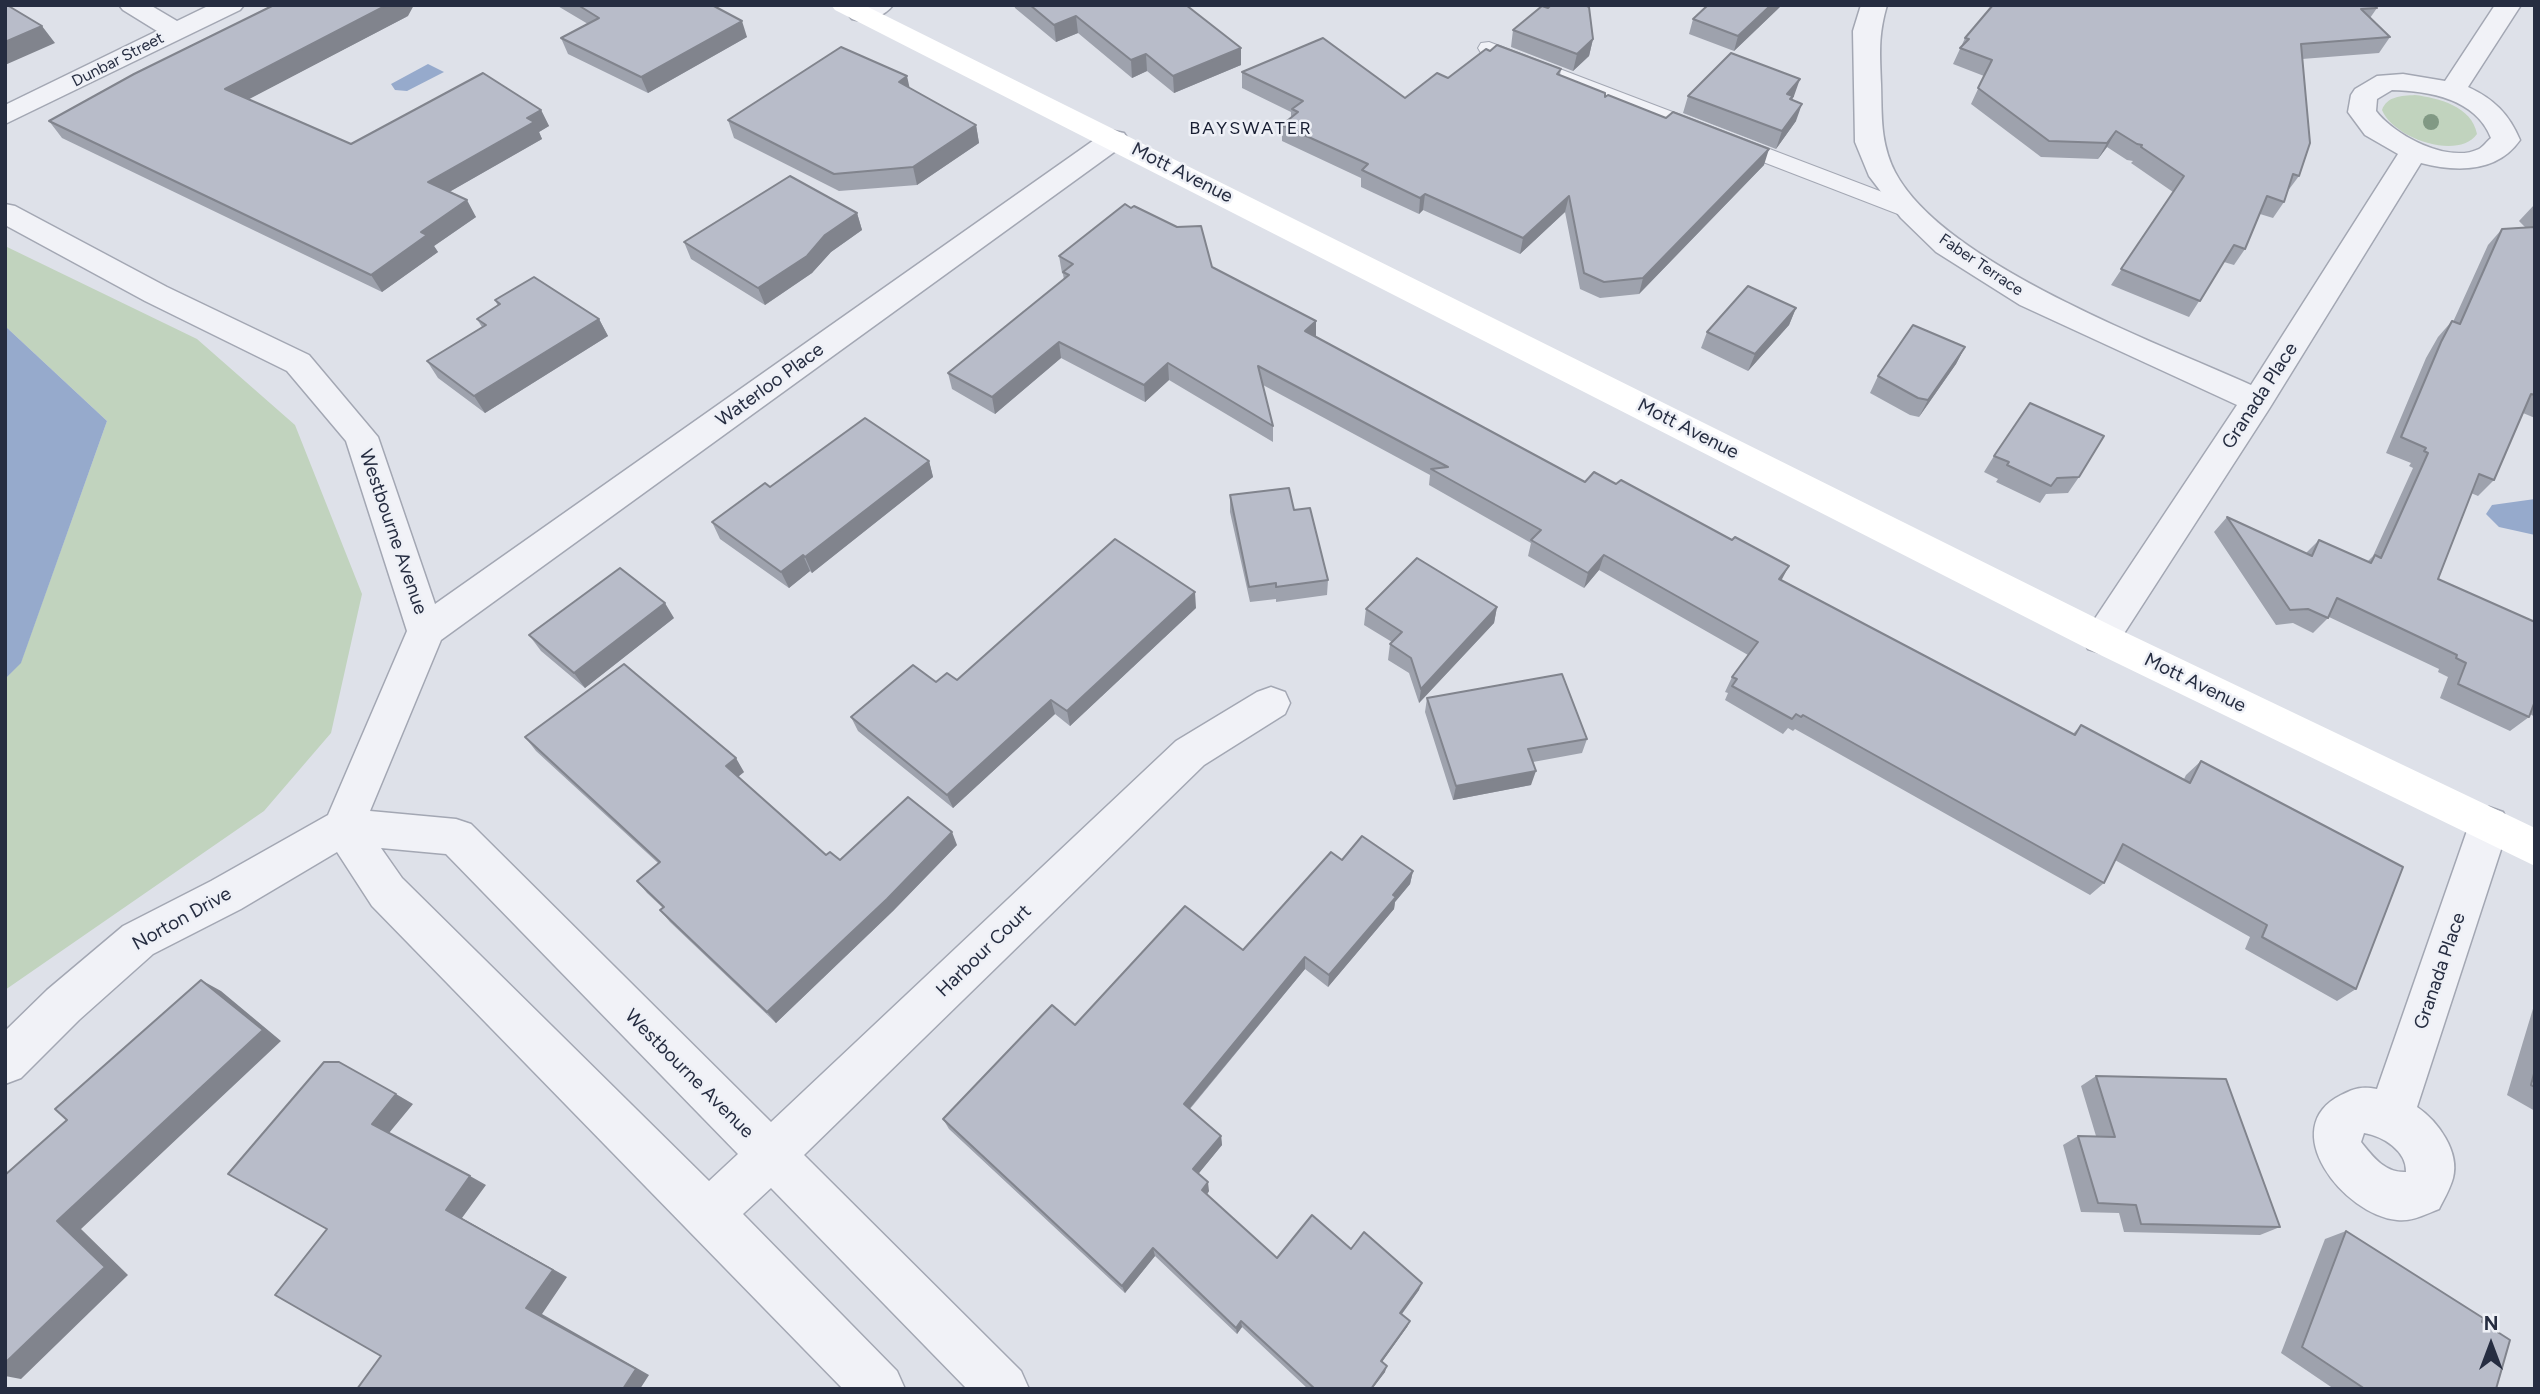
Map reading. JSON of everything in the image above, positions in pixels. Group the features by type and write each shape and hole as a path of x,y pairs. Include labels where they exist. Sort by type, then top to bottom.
{"street":[{"path":"132,5 175,31"},
{"name":"Dunbar Street","path":"5,116 231,5"},
{"name":"Faber Terrace","path":"1874,5 1866,31 1870,142 1883,176 1911,211 1947,244 2031,298 2257,401"},
{"path":"2452,91 2508,5"},
{"name":"Mott Avenue","path":"862,8 1114,139 2101,638 2535,848"},
{"path":"2387,82 2407,82 2452,91 2474,102 2498,121 2503,127 2506,140 2499,151 2485,158 2465,161 2440,159 2414,151 2374,130 2363,118 2358,105 2362,95 2371,87 2387,82"},
{"name":"Waterloo Place","path":"426,631 1114,139"},
{"name":"Granada Place","path":"2101,638 2257,401 2414,151"},
{"name":"Westbourne Avenue","path":"5,213 156,294 298,363 361,437 426,631 343,827 456,837 770,1157 1003,1389"},
{"name":"Harbour Court","path":"709,1214 1190,753 1271,703"},
{"name":"Granada Place","path":"2391,1116 2489,825"},
{"path":"343,827 387,892 709,1214 879,1389"},
{"name":"Norton Drive","path":"5,1062 63,1005 138,940 226,895 343,827"}],"lane":[{"path":"1489,48 1911,211"}],"green space":[{"path":"2400,96 2434,98 2461,110 2474,124 2477,134 2468,142 2456,146 2441,146 2426,143 2399,129 2388,120 2382,110 2384,105"},
{"path":"5,246 197,339 295,425 362,594 331,733 264,811 5,990 5,679 21,662 107,421 5,326"}],"water":[{"path":"428,64 444,72 407,91 395,90 391,84"},
{"path":"5,326 107,421 21,663 5,679"},
{"path":"2535,499 2535,535 2499,527 2486,514 2492,505"}],"building":[{"path":"7,5 42,26 5,42"},
{"path":"274,5 387,5 225,89 351,144 483,73 541,110 527,118 534,122 428,182 467,200 421,232 427,235 371,275 49,121 134,74"},
{"path":"578,5 712,5 742,21 641,77 561,38 599,18"},
{"path":"1030,5 1186,5 1241,48 1173,76 1146,54 1131,60 1076,16 1054,25"},
{"path":"1551,5 1589,7 1593,39 1577,54 1513,30 1542,6 1548,8"},
{"path":"1708,5 1771,5 1738,36 1693,19"},
{"path":"1993,5 2374,5 2377,8 2361,9 2390,37 2301,44 2310,143 2299,176 2293,174 2284,202 2267,196 2245,249 2234,245 2200,301 2121,269 2184,176 2141,147 2142,145 2116,131 2107,143 2049,141 1978,88 1992,60 1960,48 1969,39 1965,38"},
{"path":"1323,38 1405,98 1437,73 1448,78 1486,49 1490,51 1497,45 1561,69 1557,74 1605,93 1605,97 1608,95 1666,118 1673,112 1769,149 1643,278 1604,282 1584,273 1569,196 1523,238 1425,194 1420,198 1362,170 1368,164 1282,125 1298,112 1292,109 1303,101 1242,72"},
{"path":"841,47 907,76 899,82 976,125 913,167 834,174 728,120"},
{"path":"1731,53 1800,79 1787,94 1793,96 1790,99 1802,104 1782,131 1688,96"},
{"path":"790,176 857,213 825,235 807,256 758,288 684,242"},
{"path":"1125,204 1177,227 1201,226 1212,267 1316,321 1305,331 1585,482 1594,472 1616,484 1621,480 1732,540 1735,537 1789,566 1779,579 2075,735 2081,725 2190,783 2201,761 2403,867 2356,989 2262,937 2267,925 2123,844 2104,883 1803,715 1801,717 1796,714 1792,719 1732,686 1737,679 1732,677 1758,642 1604,555 1588,573 1531,540 1541,530 1431,469 1448,467 1258,366 1273,426 1168,363 1144,385 1059,342 992,397 948,373 1069,275 1063,272 1073,264 1059,256"},
{"path":"2535,227 2535,395 2531,394 2494,480 2479,474 2438,579 2535,622 2535,701 2529,717 2458,684 2466,663 2456,658 2457,655 2337,598 2328,618 2308,609 2290,610 2227,517 2312,556 2319,540 2371,563 2375,555 2381,558 2428,453 2424,451 2426,448 2401,437 2441,342 2452,321 2460,324 2502,229"},
{"path":"534,277 599,319 474,396 427,361 486,325 477,319 500,304 495,300"},
{"path":"1748,286 1796,308 1755,354 1707,332"},
{"path":"1913,325 1965,347 1928,400 1918,398 1878,376"},
{"path":"2030,403 2104,436 2079,477 2057,478 2051,486 1994,456"},
{"path":"865,418 929,461 805,557 803,555 781,572 712,522 765,483 770,487"},
{"path":"1289,488 1294,510 1310,508 1328,580 1276,587 1276,583 1249,587 1230,495"},
{"path":"1115,539 1195,592 1067,711 1051,700 947,795 851,717 913,665 936,682 947,673 957,680"},
{"path":"1417,558 1497,607 1421,689 1411,658 1390,644 1402,632 1366,609"},
{"path":"620,568 665,603 574,673 529,635"},
{"path":"624,664 736,758 726,766 826,855 830,852 840,860 908,797 952,832 887,899 767,1012 660,910 664,907 637,881 660,862 525,737"},
{"path":"1562,674 1587,739 1528,749 1536,771 1456,786 1427,698"},
{"path":"1362,836 1413,871 1393,895 1396,897 1329,975 1305,957 1184,1104 1221,1136 1193,1169 1208,1182 1202,1190 1277,1258 1312,1215 1351,1249 1364,1232 1422,1283 1400,1313 1410,1321 1381,1361 1387,1366 1371,1389 1315,1389 1241,1321 1236,1328 1153,1248 1122,1286 943,1119 1052,1005 1075,1025 1185,906 1243,950 1331,852 1342,860"},
{"path":"201,980 263,1030 57,1221 105,1267 5,1363 5,1175 67,1120 55,1109"},
{"path":"324,1062 339,1062 396,1094 372,1124 470,1176 446,1210 553,1270 526,1308 636,1369 623,1389 357,1389 381,1356 275,1295 327,1229 228,1174"},
{"path":"2535,1070 2535,1087 2531,1085"},
{"path":"2096,1076 2226,1079 2280,1227 2141,1224 2136,1205 2098,1203 2078,1136 2115,1137"},
{"path":"2346,1231 2483,1318 2482,1322 2510,1340 2496,1389 2365,1389 2302,1347"}],"district":[{"name":"BAYSWATER","path":"1251,129"}]}
